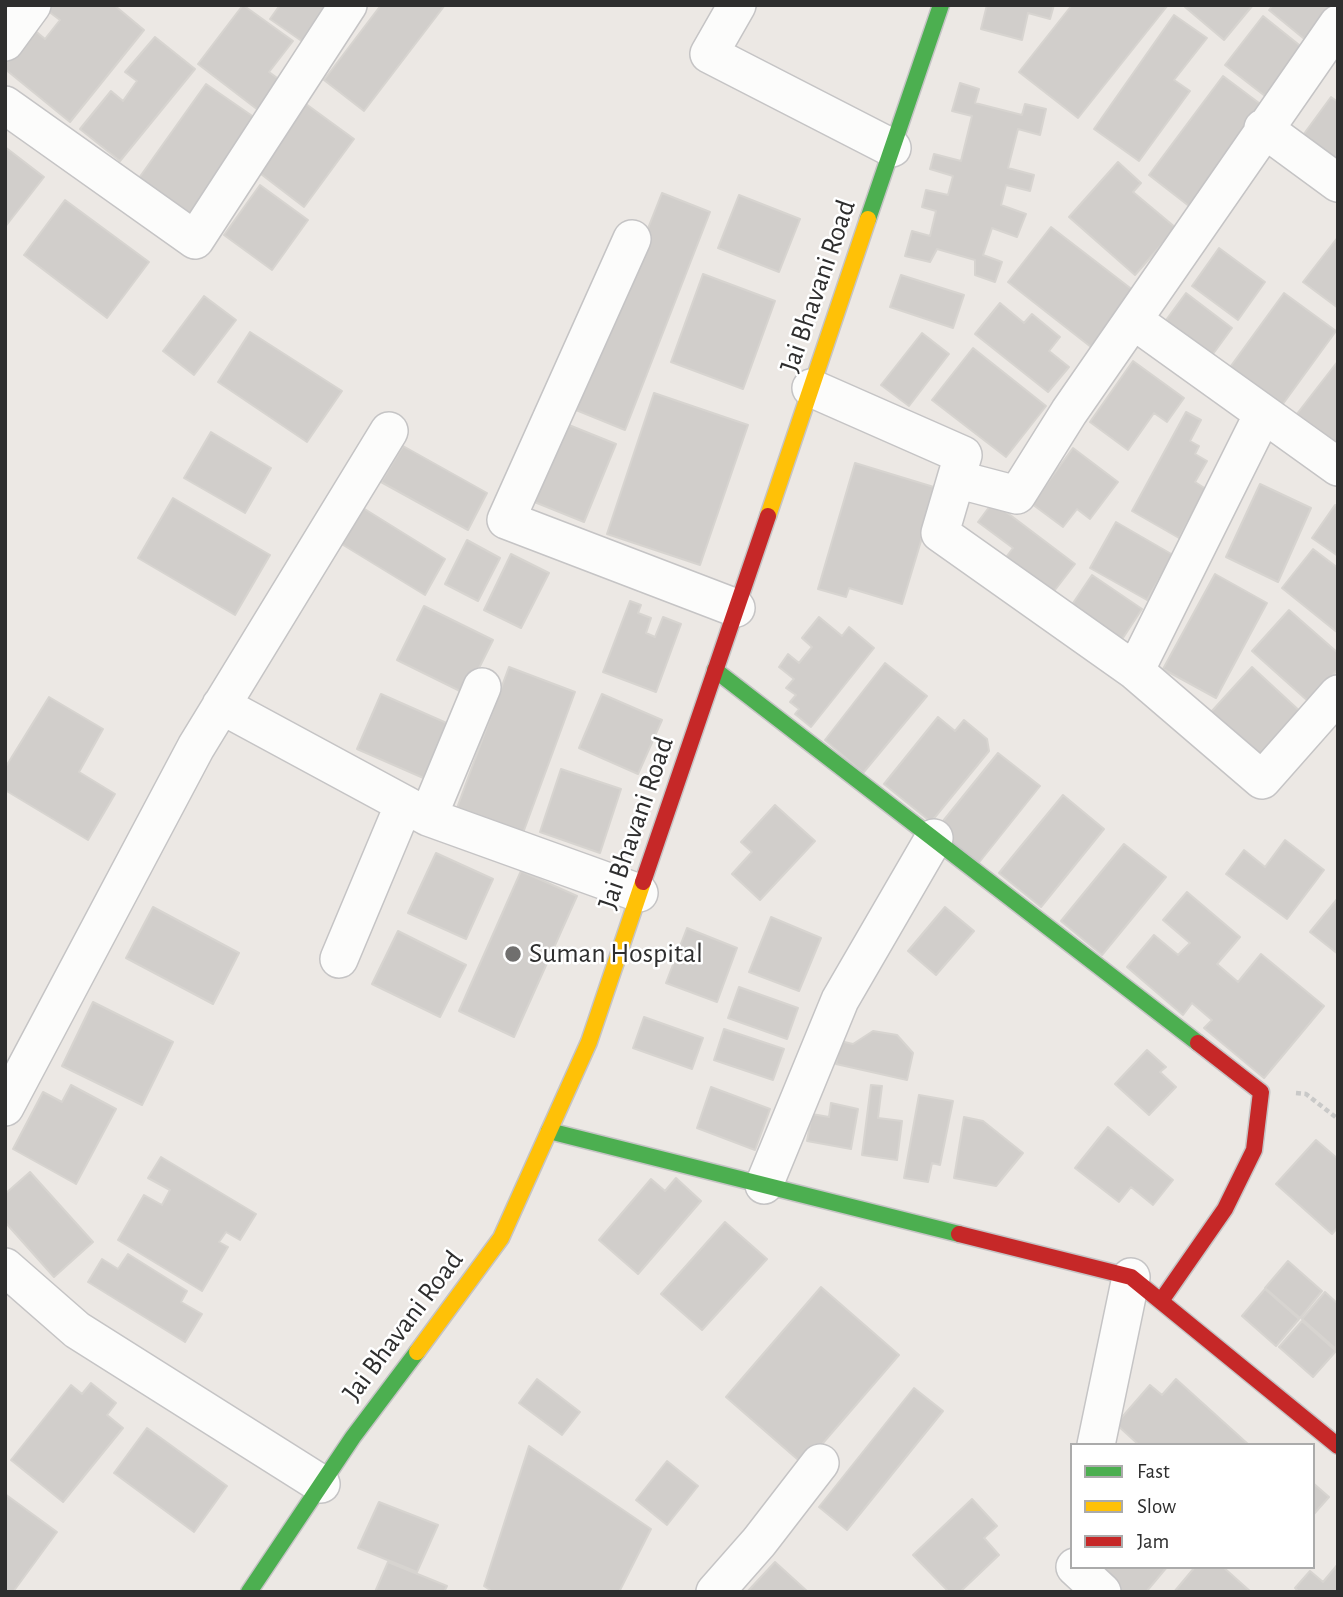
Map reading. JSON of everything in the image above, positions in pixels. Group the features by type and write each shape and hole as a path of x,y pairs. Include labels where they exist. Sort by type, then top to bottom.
{"street":[{"path":"5,42 32,5"},
{"path":"5,105 195,240 348,5"},
{"path":"737,5 709,54 892,148"},
{"name":"Jai Bhavani Road","path":"249,1592 321,1484 501,1238 589,1042 941,5"},
{"path":"957,479 1017,495 1069,412 1263,128 1338,24"},
{"path":"1263,128 1338,183"},
{"path":"632,239 506,520 736,608"},
{"path":"1133,320 1338,467"},
{"path":"811,388 963,455 940,533 1135,671 1262,780 1338,694"},
{"path":"1135,671 1263,414"},
{"path":"5,1107 221,705 389,431"},
{"path":"715,670 1261,1092 1254,1150 1225,1209 1161,1301"},
{"path":"339,959 482,687"},
{"path":"221,705 416,810 639,893"},
{"path":"764,1185 840,1000 934,838"},
{"path":"549,1131 1131,1277 1338,1446"},
{"path":"5,1267 77,1330 321,1484"},
{"path":"1097,1443 1131,1277"},
{"path":"715,1592 759,1542 820,1463"},
{"path":"1066,1592 1073,1569"},
{"path":"1077,1569 1102,1592"}],"path":[{"path":"1261,1092 1306,1094 1338,1119"}],"building":[{"path":"52,5 114,5 144,30 70,122 5,69 5,64 33,29 45,39 60,20 48,11"},
{"path":"243,5 293,41 269,72 284,83 262,113 198,64"},
{"path":"280,5 334,5 306,44 270,19"},
{"path":"381,5 445,5 364,111 324,80"},
{"path":"987,5 1054,5 1050,19 1028,13 1022,40 981,29"},
{"path":"1072,5 1168,5 1078,118 1019,72"},
{"path":"1253,5 1224,40 1185,7"},
{"path":"1273,5 1338,7 1308,42 1269,10"},
{"path":"1174,15 1207,38 1174,80 1190,91 1139,161 1094,129"},
{"path":"1263,16 1303,48 1265,96 1225,65"},
{"path":"155,37 195,69 120,161 80,129 111,91 123,101 137,81 125,72"},
{"path":"1223,76 1263,106 1189,206 1149,175"},
{"path":"960,83 979,89 975,103 1022,115 1025,104 1046,109 1040,135 1018,129 1008,168 1034,175 1030,191 1006,185 1001,205 1026,214 1017,237 992,228 983,255 1002,262 995,282 975,275 975,260 937,249 930,262 905,256 912,231 930,236 936,211 922,207 926,190 948,195 953,176 930,169 934,154 961,161 972,116 952,111"},
{"path":"206,84 261,122 188,224 134,185"},
{"path":"1331,97 1338,102 1338,172 1298,142"},
{"path":"306,104 354,139 304,207 257,171"},
{"path":"5,147 44,177 5,227"},
{"path":"1118,162 1141,183 1133,192 1176,228 1135,275 1069,217"},
{"path":"260,185 308,220 272,270 224,235"},
{"path":"662,193 710,212 625,430 576,410"},
{"path":"739,195 800,219 779,272 718,248"},
{"path":"65,200 149,262 107,318 24,255"},
{"path":"1051,227 1134,291 1091,347 1008,282"},
{"path":"1338,237 1338,308 1303,282"},
{"path":"1219,248 1265,282 1238,320 1192,286"},
{"path":"703,274 775,301 743,389 671,362"},
{"path":"901,275 964,295 953,328 890,307"},
{"path":"1186,293 1232,328 1205,365 1158,331"},
{"path":"1284,293 1336,331 1280,408 1228,370"},
{"path":"204,296 236,320 194,375 163,351"},
{"path":"1000,303 1024,323 1032,314 1060,337 1049,351 1069,367 1048,392 975,334"},
{"path":"250,332 342,391 307,442 218,382"},
{"path":"922,333 949,354 909,406 881,385"},
{"path":"973,348 1046,406 1006,457 932,400"},
{"path":"1133,361 1184,398 1167,422 1154,413 1128,450 1090,422"},
{"path":"1338,361 1338,454 1293,419"},
{"path":"654,393 748,425 700,565 607,534"},
{"path":"1186,412 1201,420 1190,441 1199,446 1195,454 1207,461 1195,482 1206,489 1179,538 1132,511"},
{"path":"559,421 616,444 584,522 527,499"},
{"path":"211,432 271,468 245,513 184,478"},
{"path":"403,446 487,493 468,530 381,482"},
{"path":"1073,448 1118,482 1090,519 1077,509 1063,527 1032,504"},
{"path":"855,463 937,488 902,604 849,588 846,597 818,589"},
{"path":"1260,484 1311,508 1278,582 1226,557"},
{"path":"173,498 270,555 235,615 138,558"},
{"path":"993,502 1075,564 1048,599 1001,564 1013,548 978,522"},
{"path":"1335,505 1338,506 1338,556 1312,538"},
{"path":"363,508 445,559 425,595 340,543"},
{"path":"1116,522 1173,555 1147,600 1090,568"},
{"path":"467,540 500,558 478,601 445,584"},
{"path":"1313,549 1338,568 1338,633 1282,588"},
{"path":"511,554 549,573 521,628 484,610"},
{"path":"1215,574 1267,603 1216,698 1163,669"},
{"path":"1092,575 1142,609 1117,647 1067,612"},
{"path":"630,601 641,605 638,613 651,618 646,633 655,637 663,617 681,624 656,692 603,672"},
{"path":"424,606 493,640 466,694 397,660"},
{"path":"1289,610 1338,653 1338,669 1309,702 1252,651"},
{"path":"819,617 842,636 849,627 874,648 811,727 795,714 799,709 790,702 796,695 786,688 794,679 779,667 788,654 799,663 812,647 802,638"},
{"path":"885,663 927,696 863,773 825,740"},
{"path":"509,667 575,692 523,833 457,808"},
{"path":"1252,667 1303,714 1263,759 1211,712"},
{"path":"381,694 451,725 428,780 357,749"},
{"path":"602,694 662,720 638,774 579,748"},
{"path":"49,697 103,729 79,772 115,794 88,840 5,790 5,768"},
{"path":"938,717 955,731 964,720 987,739 989,751 931,822 884,784"},
{"path":"998,753 1040,786 977,865 935,831"},
{"path":"561,769 621,789 600,853 540,832"},
{"path":"1063,795 1104,829 1041,907 999,873"},
{"path":"775,805 815,841 760,900 732,874 752,852 741,842"},
{"path":"1285,840 1324,870 1287,919 1226,874 1244,850 1265,867"},
{"path":"1124,844 1166,877 1102,955 1061,921"},
{"path":"436,853 493,879 466,939 408,913"},
{"path":"521,871 577,896 514,1037 459,1011"},
{"path":"1187,892 1240,937 1217,964 1238,982 1261,954 1324,1006 1264,1078 1204,1028 1212,1020 1192,1003 1183,1015 1127,967 1154,935 1178,955 1190,943 1163,920"},
{"path":"1338,898 1338,954 1310,932"},
{"path":"153,907 239,953 213,1004 126,958"},
{"path":"945,907 974,931 936,975 908,951"},
{"path":"771,917 821,938 799,991 749,972"},
{"path":"687,928 737,948 717,1002 666,983"},
{"path":"398,931 466,965 440,1017 372,984"},
{"path":"739,987 798,1008 787,1039 728,1018"},
{"path":"93,1002 173,1042 142,1105 62,1066"},
{"path":"644,1017 703,1038 692,1069 633,1048"},
{"path":"724,1029 784,1049 773,1080 714,1060"},
{"path":"873,1031 897,1035 913,1053 907,1080 836,1064 840,1041 853,1044"},
{"path":"1147,1050 1166,1067 1160,1072 1176,1087 1149,1115 1115,1084"},
{"path":"71,1085 116,1109 76,1184 13,1149 43,1092 62,1102"},
{"path":"871,1085 882,1086 878,1118 902,1121 897,1160 862,1155"},
{"path":"711,1087 770,1109 755,1150 697,1128"},
{"path":"919,1095 953,1101 940,1165 932,1163 928,1182 904,1178"},
{"path":"831,1103 858,1109 851,1149 807,1141 812,1114 829,1117"},
{"path":"964,1117 983,1121 1023,1153 996,1186 954,1178"},
{"path":"1108,1127 1173,1180 1153,1205 1131,1187 1119,1202 1075,1168"},
{"path":"1316,1140 1338,1159 1338,1227 1332,1234 1276,1184"},
{"path":"161,1157 256,1214 240,1240 226,1232 219,1242 228,1247 202,1291 118,1240 144,1195 162,1205 170,1190 148,1178"},
{"path":"30,1172 93,1242 54,1277 5,1222 5,1194"},
{"path":"676,1178 701,1201 638,1274 599,1240 651,1179 665,1191"},
{"path":"725,1222 767,1259 702,1330 661,1294"},
{"path":"128,1254 187,1291 181,1302 202,1314 185,1342 88,1282 102,1259 118,1269"},
{"path":"1288,1261 1322,1291 1300,1318 1265,1288"},
{"path":"821,1287 899,1355 804,1465 726,1397"},
{"path":"1265,1289 1299,1319 1276,1346 1242,1316"},
{"path":"1325,1292 1338,1304 1336,1349 1302,1319"},
{"path":"1302,1321 1336,1351 1313,1377 1279,1347"},
{"path":"537,1379 580,1412 562,1435 519,1403"},
{"path":"1176,1379 1247,1443 1137,1443 1116,1424 1150,1385 1162,1395"},
{"path":"91,1383 116,1403 107,1415 123,1428 63,1502 11,1460 71,1385 82,1394"},
{"path":"914,1388 943,1411 847,1530 819,1507"},
{"path":"147,1428 227,1486 194,1532 114,1473"},
{"path":"529,1446 651,1529 619,1592 493,1592 484,1586"},
{"path":"667,1461 698,1486 667,1525 636,1500"},
{"path":"1315,1485 1329,1497 1315,1513"},
{"path":"5,1494 57,1532 13,1592 5,1592"},
{"path":"972,1499 997,1526 984,1538 999,1555 960,1592 949,1592 913,1555"},
{"path":"379,1502 438,1525 417,1572 358,1548"},
{"path":"388,1562 447,1586 444,1592 375,1592"},
{"path":"775,1562 808,1592 747,1592"},
{"path":"1338,1564 1338,1592 1299,1592 1295,1588 1310,1571 1323,1582"},
{"path":"1165,1569 1146,1592 1122,1592 1096,1570"},
{"path":"1193,1569 1225,1569 1251,1592 1174,1592"}],"traffic: fast":[{"path":"868,219 941,5"},
{"path":"715,670 1198,1043"},
{"path":"549,1131 959,1234"},
{"path":"249,1592 353,1437 417,1352"}],"traffic: slow":[{"path":"768,516 868,219"},
{"path":"417,1352 501,1238 589,1042 643,882"}],"traffic: jam":[{"path":"643,882 768,516"},
{"path":"1161,1301 1225,1209 1254,1150 1261,1092 1198,1043"},
{"path":"959,1234 1131,1277 1338,1446"}],"place":[{"name":"Suman Hospital","path":"513,954"}]}
